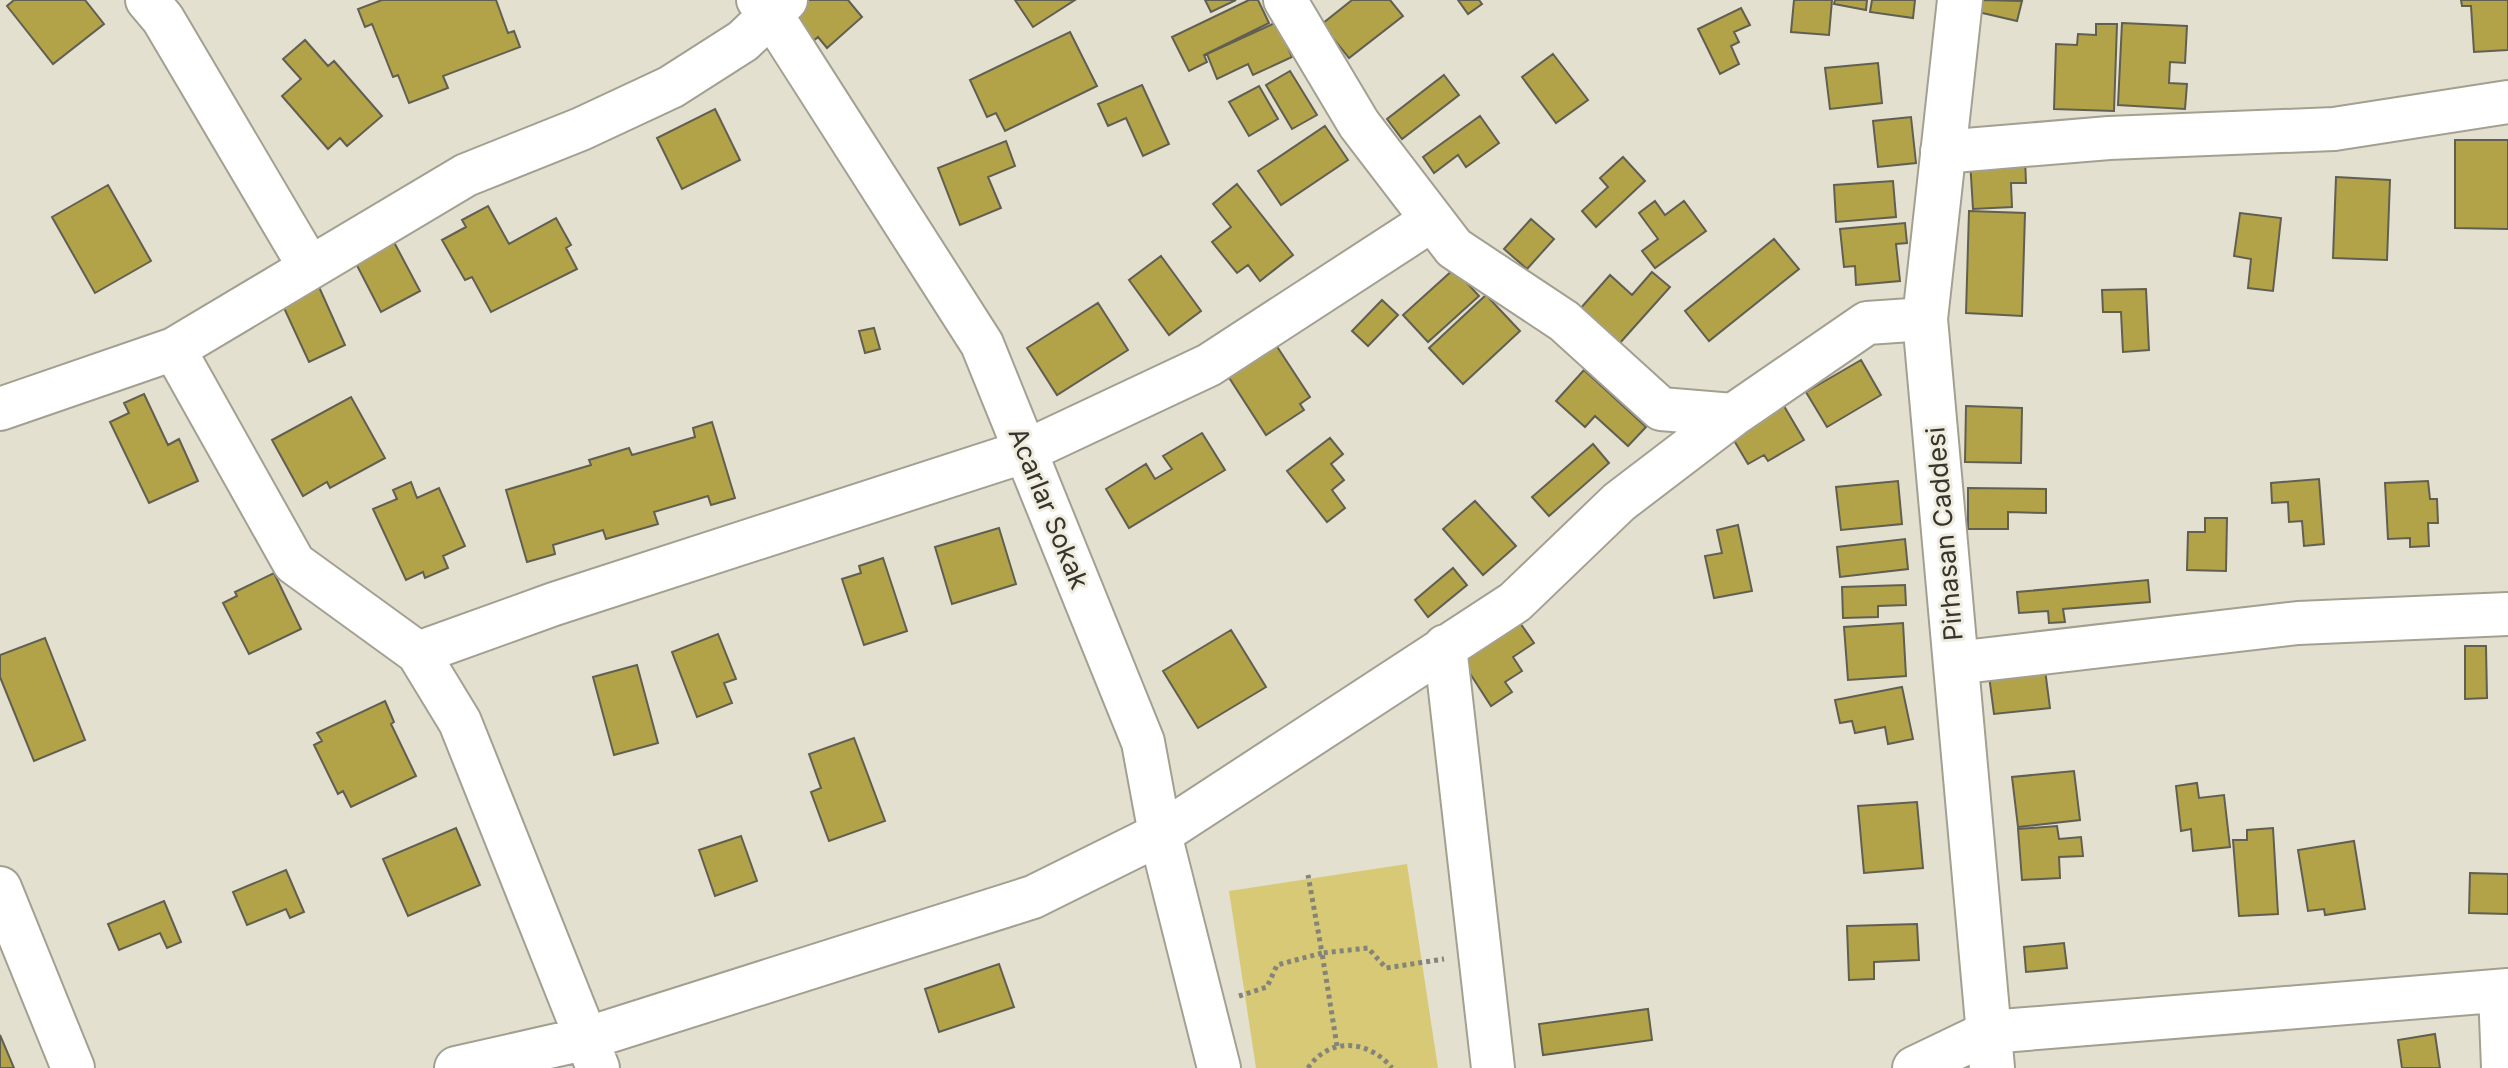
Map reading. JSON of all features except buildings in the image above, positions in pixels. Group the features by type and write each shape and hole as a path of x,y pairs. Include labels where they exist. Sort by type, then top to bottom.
{"street":[{"path":"147,0 163,19 310,268"},
{"path":"1285,0 1359,124 1454,248 1564,321 1661,409 1733,415"},
{"name":"Pirhasan Caddesi","path":"1960,0 1925,319 1991,1050"},
{"path":"0,409 174,349 466,175 581,129 671,87 743,41 772,5"},
{"name":"Acarlar Sokak","path":"772,5 982,344 1143,742 1160,834 1219,1068"},
{"path":"1942,152 2109,138 2334,129 2508,102"},
{"path":"418,653 554,604 1026,451 1209,365 1432,220"},
{"path":"456,1068 593,1053 1033,897 1160,834 1515,602 1619,502 1733,415 1867,323 1925,319"},
{"path":"174,349 294,563 418,653 460,722 593,1053"},
{"path":"1955,663 2298,623 2508,614"},
{"path":"1445,646 1493,1068"},
{"path":"0,888 73,1068"},
{"path":"1914,1068 1991,1050 2504,991 2503,1068"}],"path":[{"path":"1308,875 1337,1046"},
{"path":"1204,1007 1267,987 1277,965 1322,953 1368,948 1386,968 1479,953"},
{"path":"1308,1068 1322,1053 1337,1046 1368,1048 1392,1068"}],"shaded area":[{"path":"1407,864 1438,1068 1256,1068 1229,891"}]}
